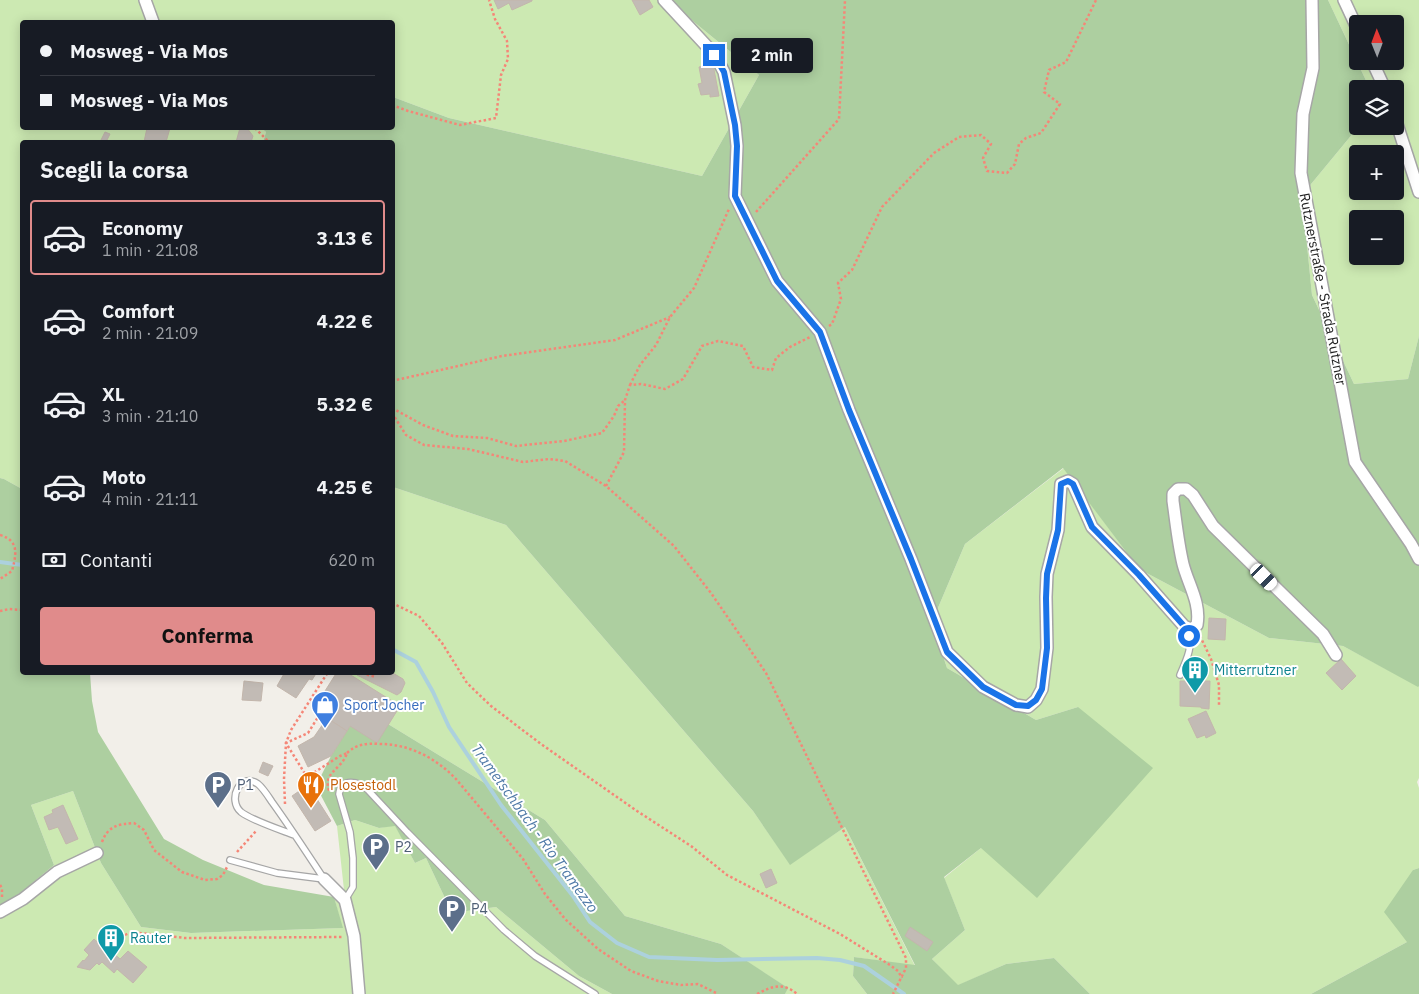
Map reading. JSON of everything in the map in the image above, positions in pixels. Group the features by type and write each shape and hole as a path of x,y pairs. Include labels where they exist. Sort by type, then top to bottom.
{"street":[{"path":"144,0 152,20"},
{"path":"664,0 714,55 724,72 735,125 737,146 735,196 777,281 820,332 849,410 911,559 947,652 983,687 1016,705 1028,706 1036,700 1042,689 1047,648 1047,574 1058,530 1061,484 1068,481 1073,484 1092,527 1190,626 1197,625 1199,616 1183,564 1173,501 1174,494 1178,489 1186,490 1193,495 1213,526 1323,634 1336,654"},
{"name":"Rutznerstraße - Strada Rutzner","path":"1312,0 1313,68 1304,114 1302,174 1355,462 1411,544 1419,559"},
{"path":"1344,0 1351,15"},
{"path":"1401,135 1419,192"},
{"path":"0,912 23,899 57,872 98,853"},
{"path":"324,879 345,900 354,936 360,994"}],"lane":[{"path":"1180,674 1190,648 1190,626"},
{"path":"294,835 239,811 234,797 239,785 252,781 258,784 282,817 324,879"},
{"path":"345,900 353,887 353,858 350,832 340,800 340,789 342,786 354,782 361,784 504,930 535,956 595,994"},
{"path":"230,860 277,873 324,879"}],"path":[{"path":"395,106 460,125 496,118 501,75 508,59 507,41 495,19 489,0"},
{"path":"747,222 839,119 845,0"},
{"path":"630,386 641,384 665,389 683,379 702,346 718,341 743,346 753,367 772,370 776,358 790,347 832,324 841,299 838,283 852,270 882,207 934,153 959,137 981,135 991,144 982,158 986,171 1007,173 1015,164 1019,144 1026,138 1041,133 1060,104 1044,92 1049,70 1066,62 1096,0"},
{"path":"257,130 267,140"},
{"path":"606,486 624,452 625,400 630,386 640,365 656,345 670,317 694,288 735,196"},
{"path":"395,380 502,356 615,340 670,317"},
{"path":"395,410 423,425 453,436 487,438 516,446 564,441 602,433 614,416 618,406 625,400"},
{"path":"395,418 406,435 424,446 468,449 524,462 549,459 565,461 606,486 674,546 711,593 766,673 906,958 906,968 893,994"},
{"path":"0,535 11,541 15,548 16,557 12,571 0,579"},
{"path":"395,604 419,616 442,643 467,683 491,706 541,744 637,812 691,846 727,875 840,934 890,965 898,971 902,978"},
{"path":"0,611 20,610"},
{"path":"1190,626 1211,659 1219,685 1220,705"},
{"path":"282,817 286,808 284,779 286,743 290,730 326,675"},
{"path":"368,675 376,677"},
{"path":"286,743 308,733 320,714"},
{"path":"286,743 307,778 359,745 368,743 389,744 411,749 431,758 448,771 462,786 523,859 545,894 565,919 598,950 631,971 658,981 680,985 698,984 718,994"},
{"path":"340,800 333,799 327,783 331,773 345,760 347,753"},
{"path":"98,853 105,833 119,824 134,823 144,830 154,850 182,872 204,880 216,880 223,875 230,860 264,822"},
{"path":"124,935 131,932 185,938 354,936"},
{"path":"757,994 770,988 781,986 797,994"}],"green space":[{"path":"0,0 667,0 759,75 702,176 449,118 395,98 395,20 20,20 20,130 264,130 266,132 264,140 20,140 20,488 0,478"},
{"path":"667,0 1328,0 1349,44 1349,70 1361,70 1366,80 1349,80 1349,135 1352,135 1302,195 1312,295 1354,384 1408,379 1419,336 1419,686 1343,646 1269,638 1139,569 1063,468 965,544 932,622 947,668 1036,720 1078,707 1153,768 1037,898 981,848 944,877 965,930 932,959 958,985 1006,964 1054,958 1090,994 867,994 853,976 854,957 915,965 845,827 790,865 753,811 506,525 395,488 395,140 264,140 266,132 264,130 395,130 395,98 449,118 702,176 759,75"},
{"path":"1328,0 1419,0 1419,336 1408,379 1354,384 1312,295 1302,195 1352,135 1404,135 1404,80 1366,80 1361,70 1404,70 1404,15 1349,15 1349,44"},
{"path":"1064,468 1139,569 1269,638 1343,646 1419,686 1419,778 1417,782 1419,788 1419,868 1413,870 1407,942 1311,994 1090,994 1054,958 1006,964 957,986 932,959 965,930 944,878 981,848 1078,707 1036,720 947,668 932,622 965,544"},
{"path":"0,478 20,488 20,675 90,675 92,701 98,732 164,839 203,860 264,885 334,897 343,928 191,933 141,927 101,863 73,791 31,805 54,865 0,910"},
{"path":"395,488 506,525 753,811 790,864 845,827 915,966 854,957 853,976 867,994 785,994 787,988 721,944 625,916 545,820 388,724 348,675 395,675"},
{"path":"388,724 545,820 625,916 721,944 788,988 785,994 612,994 579,976 496,907 452,913 426,858 415,863 395,826 379,828 355,820 337,826 316,786 331,756 350,726"},
{"path":"73,791 101,863 141,927 191,933 342,928 334,897 345,899 337,826 355,820 379,828 395,825 415,863 426,858 452,913 496,907 579,976 612,994 0,994 0,910 54,865 31,805"},
{"path":"1419,868 1419,994 1311,994 1407,942 1384,912 1413,870"}],"building":[{"path":"494,0 532,1 512,10 509,3 498,9"},
{"path":"632,0 649,0 653,7 640,15"},
{"path":"713,64 719,96 701,95 698,84 702,83 699,67"},
{"path":"147,130 169,130 167,140 144,140"},
{"path":"239,130 248,130 253,136 252,140 237,140"},
{"path":"105,132 110,134 107,140 101,140"},
{"path":"1209,618 1226,619 1225,640 1208,639"},
{"path":"1341,659 1356,676 1342,690 1326,673"},
{"path":"395,674 403,679 405,683 401,692 397,695 357,675"},
{"path":"283,675 315,675 312,680 309,679 296,698 277,686"},
{"path":"335,675 351,675 400,706 377,743 350,726 347,731 313,710"},
{"path":"244,681 263,683 261,701 242,700"},
{"name":"Mitterrutzner","path":"1180,681 1210,681 1209,709 1180,706"},
{"path":"1206,711 1216,733 1206,738 1205,735 1197,738 1188,719"},
{"path":"327,718 347,731 331,756 308,767 298,746 314,737"},
{"path":"263,762 273,766 268,776 259,772"},
{"path":"308,785 331,821 315,831 292,796"},
{"path":"63,805 78,839 66,844 58,827 49,830 44,817 53,813 52,810"},
{"path":"771,869 777,883 766,888 760,874"},
{"path":"910,927 933,942 927,951 905,936"},
{"name":"Rauter","path":"94,939 108,952 110,950 120,959 128,951 147,967 133,983 117,969 114,973 102,962 99,965 97,963 90,970 77,967 89,955 84,950"}],"waterway":[{"name":"Trametschbach - Rio Tramezzo","path":"0,562 20,565"},
{"name":"Trametschbach - Rio Tramezzo","path":"395,651 416,662 433,692 449,727 501,805 573,896 590,922 617,943 649,957 717,960 817,958 840,960 864,966 904,994"}],"place":[{"name":"Mitterrutzner","path":"1195,694"},
{"name":"Sport Jocher","path":"325,729"},
{"name":"P1","path":"218,809"},
{"name":"Plosestodl","path":"311,809"},
{"name":"P2","path":"376,871"},
{"name":"P4","path":"452,933"},
{"name":"Rauter","path":"111,962"}],"route":[{"path":"714,55 724,72 735,125 737,146 735,196 777,281 820,332 849,410 911,559 947,652 983,687 1016,705 1028,706 1036,700 1042,689 1047,648 1047,574 1058,530 1061,484 1068,481 1073,484 1092,527 1139,575 1184,626 1189,636"}]}
